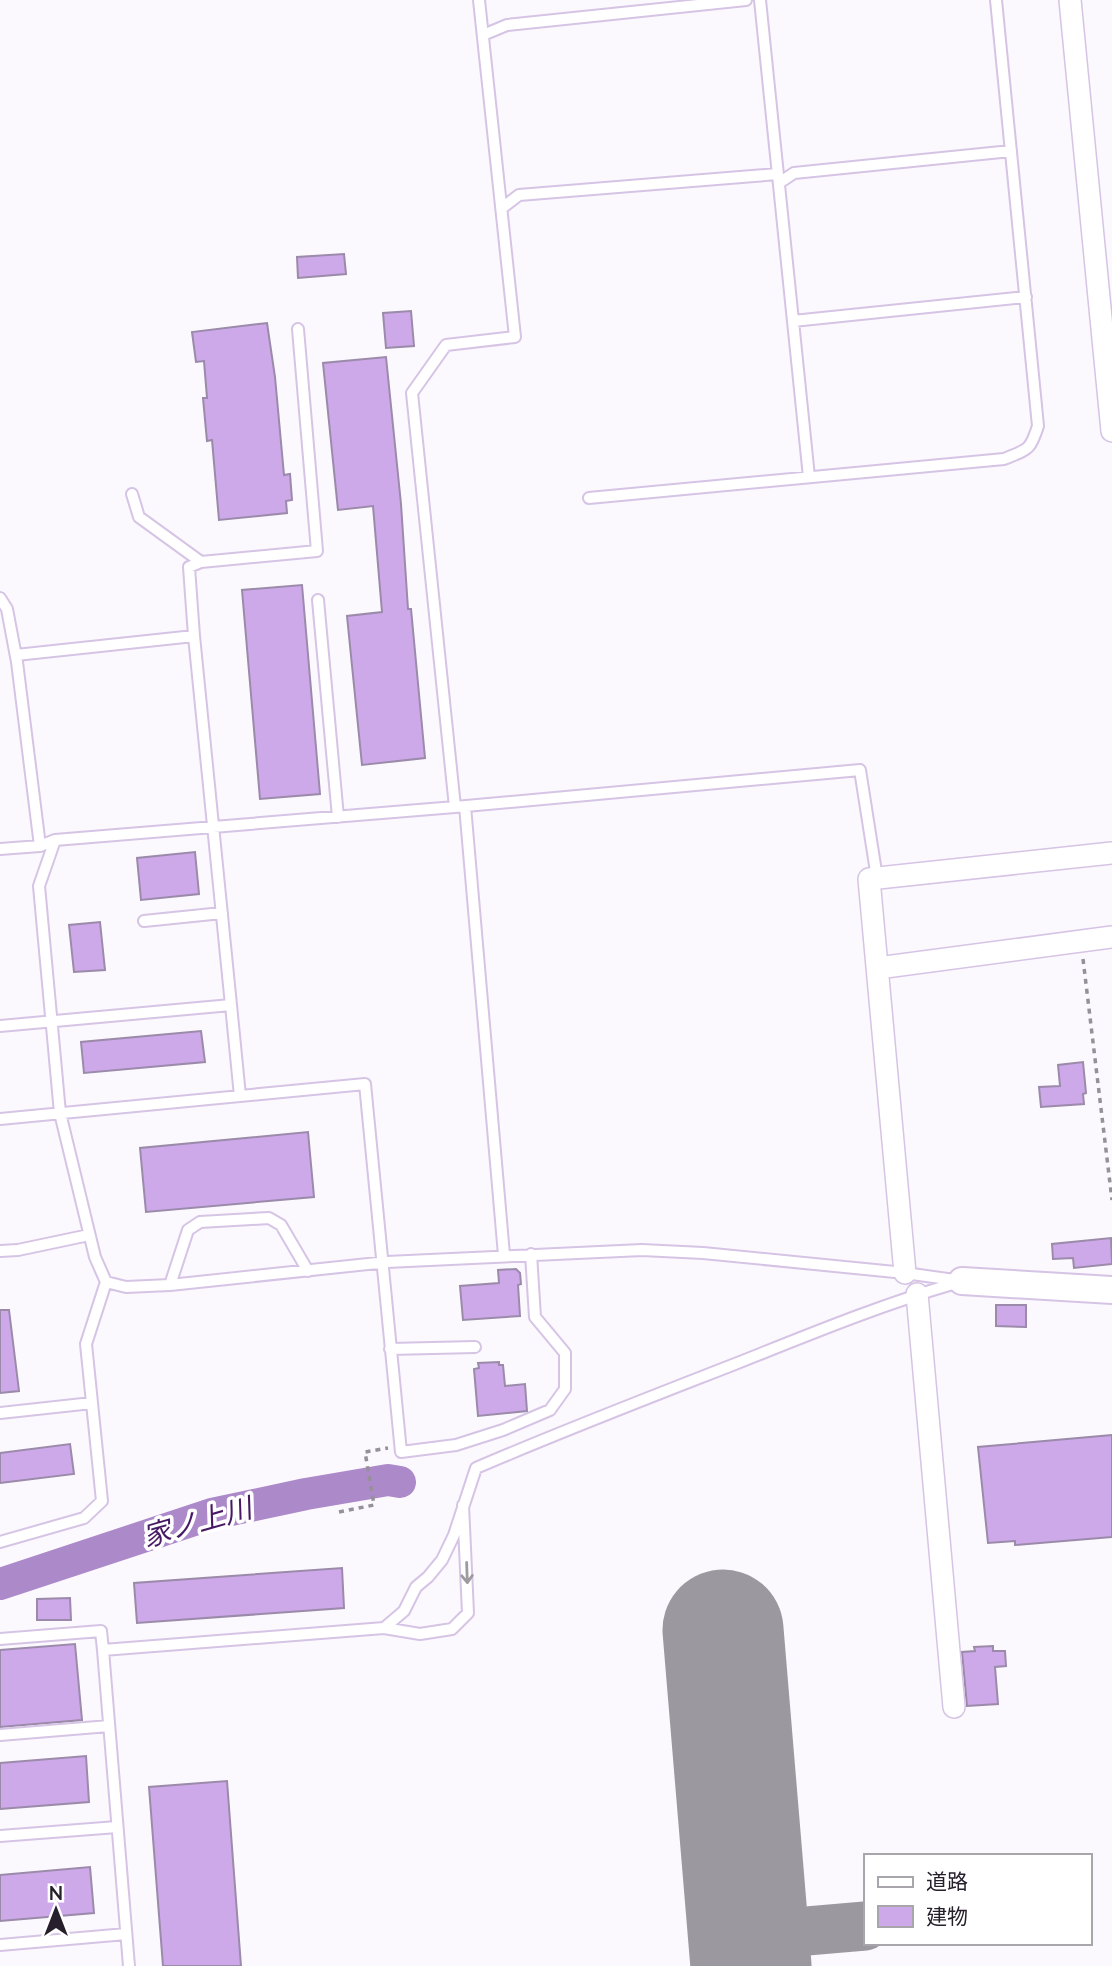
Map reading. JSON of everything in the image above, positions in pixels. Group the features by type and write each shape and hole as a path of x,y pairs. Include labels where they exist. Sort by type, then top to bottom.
{"street":[{"path":"1070,0 1112,431"},
{"path":"905,1273 869,879 1112,853"},
{"path":"878,968 1112,937"},
{"path":"962,1281 1112,1290"},
{"path":"916,1294 954,1707"}],"lane":[{"path":"480,0 515,337 446,345 412,393 460,807 503,1255"},
{"path":"483,35 507,25 746,0"},
{"path":"760,0 809,477"},
{"path":"589,498 1004,459 1022,452 1032,444 1038,426 996,0"},
{"path":"502,208 519,195 778,178 794,173 1011,151"},
{"path":"793,321 1026,297"},
{"path":"240,1096 189,567 201,562 317,551 298,329"},
{"path":"132,494 139,517 201,562"},
{"path":"0,598 7,609 16,654 40,846"},
{"path":"318,600 338,817"},
{"path":"16,654 194,636"},
{"path":"0,849 40,846 55,840 860,771 877,878"},
{"path":"0,1542 84,1518 102,1501 86,1344 106,1282 89,1235 60,1113 39,886 55,840"},
{"path":"144,921 222,913"},
{"path":"0,1025 231,1005"},
{"path":"0,1119 365,1084 401,1452 456,1445 503,1430 550,1410 565,1389 565,1353 536,1317 531,1254"},
{"path":"170,1285 188,1230 200,1222 269,1218 281,1225 307,1271"},
{"path":"0,1251 18,1250 89,1235"},
{"path":"106,1282 126,1287 170,1285 382,1262 642,1250 702,1253 962,1281"},
{"path":"384,1628 404,1611 416,1587 442,1560 454,1535 476,1468 842,1321 916,1294 962,1281"},
{"path":"390,1349 475,1347"},
{"path":"0,1413 92,1403"},
{"path":"103,1650 384,1628 420,1634 452,1629 468,1613 463,1505"},
{"path":"0,1639 101,1631 128,1966"},
{"path":"0,1735 109,1726"},
{"path":"0,1836 117,1827"},
{"path":"0,1945 126,1934"}],"path":[{"path":"1079,942 1112,1200"},
{"path":"339,1512 374,1505 365,1452 400,1446"}],"building":[{"path":"344,254 346,274 298,278 297,257"},
{"path":"411,311 414,346 386,348 383,313"},
{"path":"267,323 284,475 290,474 292,500 286,501 287,513 219,520 212,440 207,441 203,398 207,398 204,361 196,362 192,332"},
{"path":"386,357 401,504 408,609 411,609 425,758 362,765 347,616 382,612 373,506 338,510 323,363"},
{"path":"302,585 320,794 260,799 242,590"},
{"path":"195,852 199,894 141,900 137,858"},
{"path":"100,922 105,970 74,972 69,925"},
{"path":"201,1031 205,1062 84,1073 81,1042"},
{"path":"1083,1062 1086,1093 1083,1094 1084,1104 1041,1107 1039,1087 1060,1086 1058,1065"},
{"path":"308,1132 314,1197 146,1212 140,1148"},
{"path":"1111,1238 1112,1264 1074,1268 1073,1258 1053,1259 1052,1244"},
{"path":"516,1269 520,1273 521,1284 518,1285 520,1316 463,1320 460,1286 499,1283 498,1270"},
{"path":"996,1305 1026,1305 1026,1327 996,1326"},
{"path":"0,1310 9,1310 19,1391 0,1393"},
{"path":"499,1362 499,1365 503,1365 505,1386 525,1384 527,1411 478,1416 474,1369 479,1368 478,1363"},
{"path":"1112,1435 1112,1537 1015,1545 1015,1541 988,1543 978,1447"},
{"path":"70,1444 74,1474 0,1483 0,1453"},
{"path":"342,1568 344,1608 137,1623 134,1583"},
{"path":"70,1598 71,1620 37,1620 37,1599"},
{"path":"75,1644 82,1720 0,1727 0,1650"},
{"path":"993,1646 993,1651 1005,1651 1006,1666 995,1667 998,1704 967,1706 962,1652 975,1651 974,1647"},
{"path":"86,1756 89,1802 0,1809 0,1763"},
{"path":"227,1781 241,1966 163,1966 149,1787"},
{"path":"90,1867 94,1913 0,1921 0,1875"}],"waterway":[{"name":"家ノ上川","path":"0,1584 212,1514 388,1480 400,1482"}],"taxiway":[{"path":"748,1936 864,1926"}],"runway":[{"path":"723,1630 751,1966"}]}
